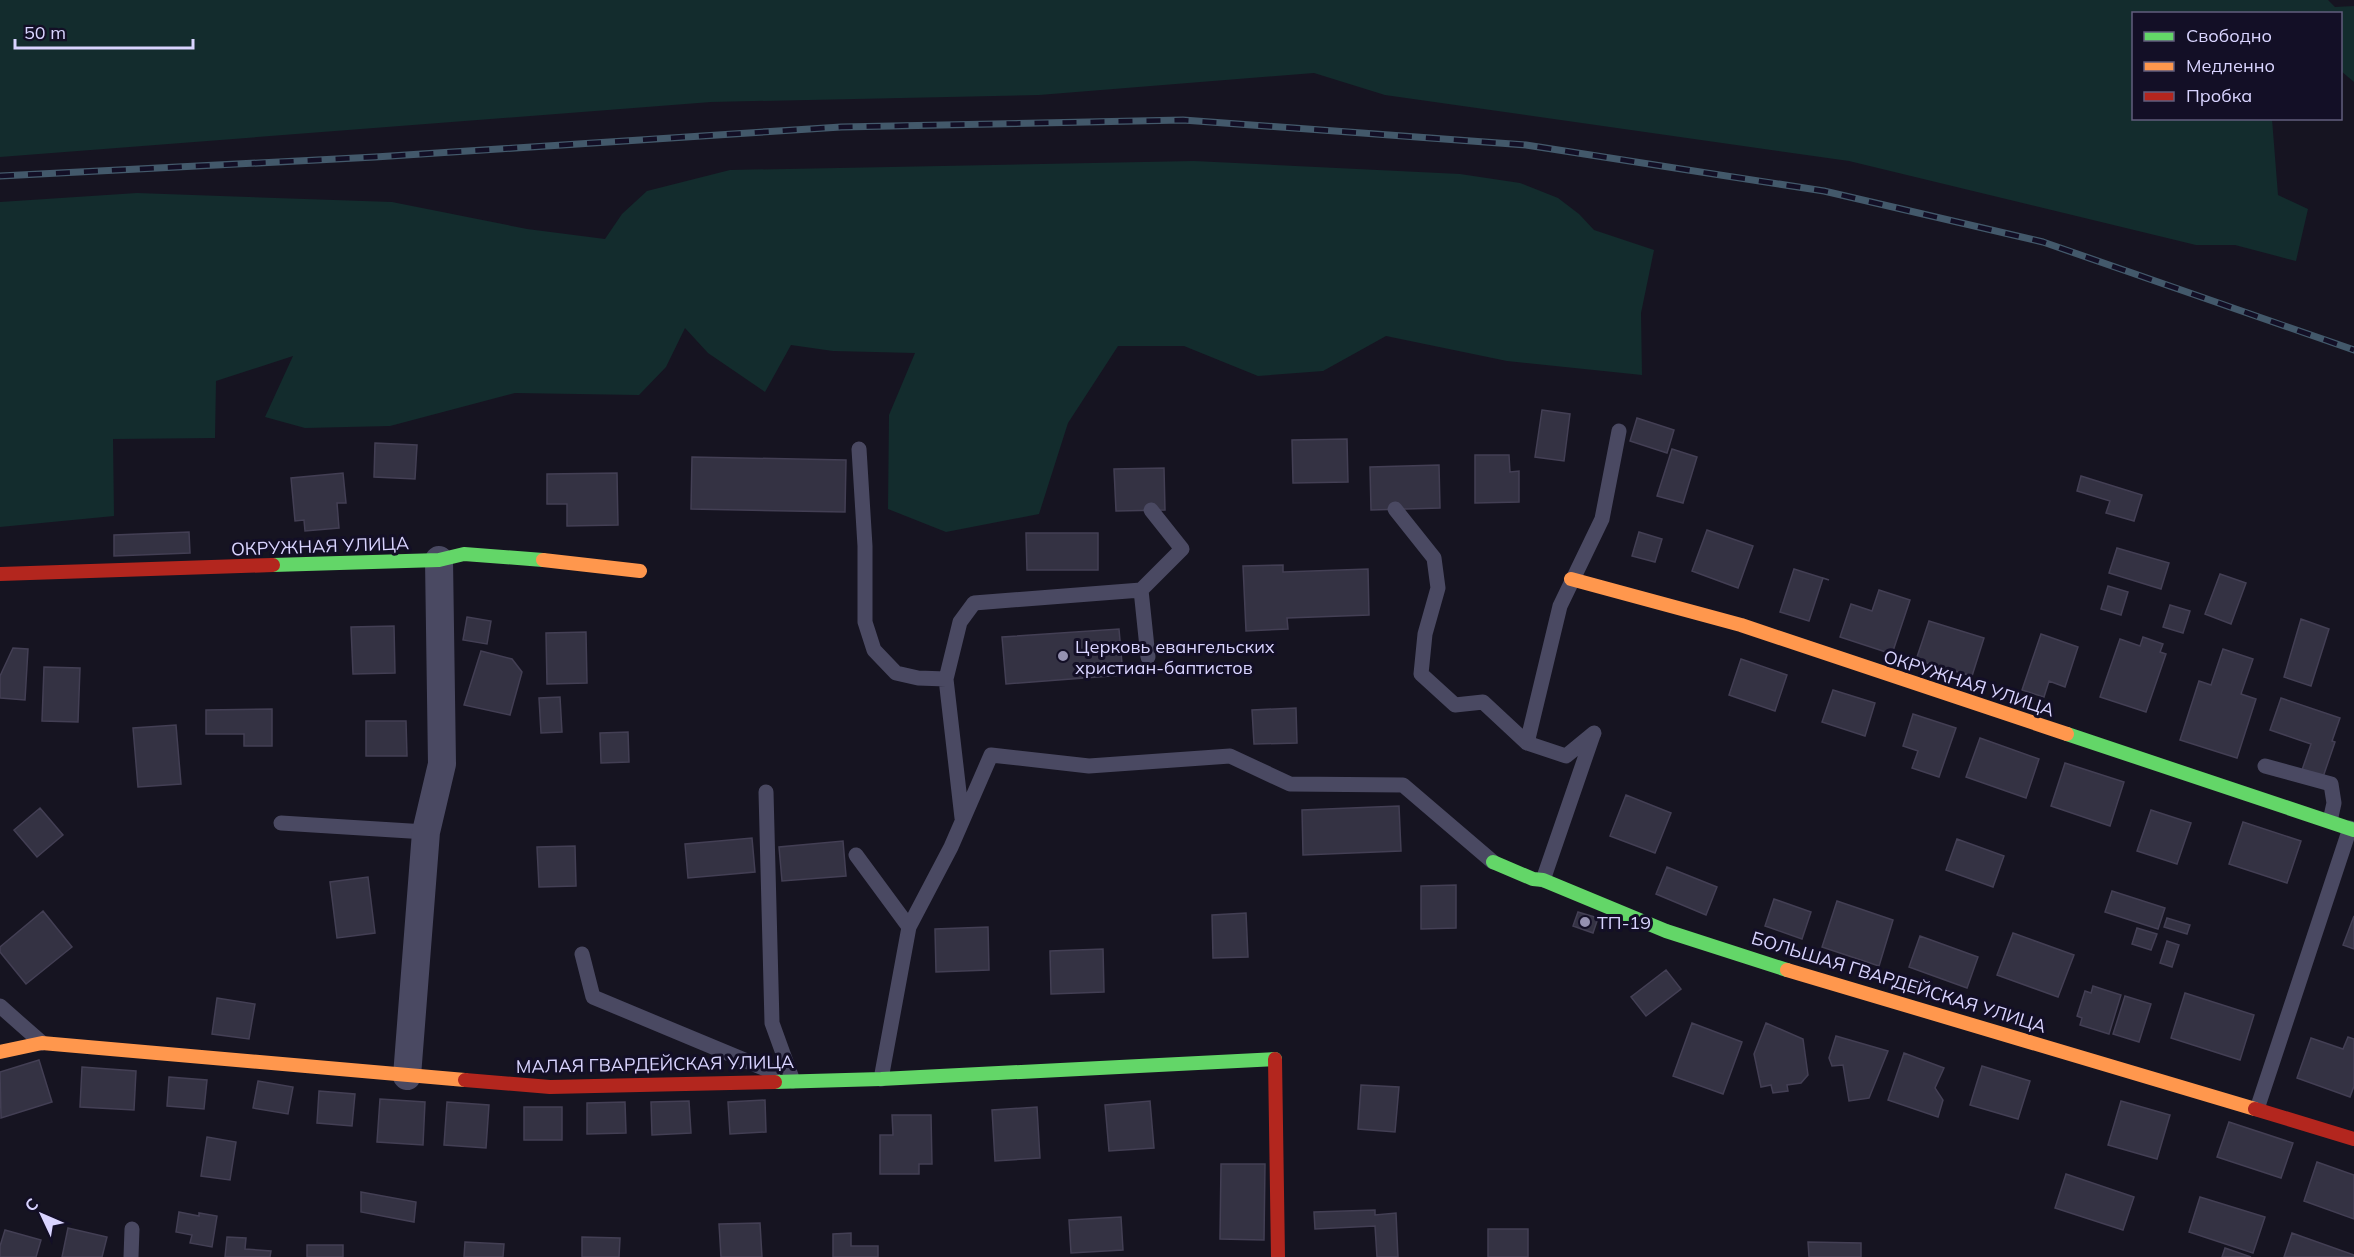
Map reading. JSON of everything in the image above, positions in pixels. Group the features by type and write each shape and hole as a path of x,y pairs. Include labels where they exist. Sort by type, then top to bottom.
{"street":[{"name":"ОКРУЖНАЯ УЛИЦА","path":"0,574 439,560 464,554 640,571"},
{"path":"407,1076 426,832 442,764 439,560"},
{"name":"ОКРУЖНАЯ УЛИЦА","path":"1571,579 1741,625 2352,829"},
{"name":"БОЛЬШАЯ ГВАРДЕЙСКАЯ УЛИЦА","path":"1493,862 1533,879 1543,879 1677,934 1798,973 2354,1140"},
{"name":"МАЛАЯ ГВАРДЕЙСКАЯ УЛИЦА","path":"0,1052 42,1043 550,1087 880,1079 1276,1059 1282,1256"}],"lane":[{"path":"1527,743 1560,606 1571,579 1602,519 1619,431"},
{"path":"859,449 866,546 865,622 874,650 896,673 918,678 946,679"},
{"path":"1395,509 1434,558 1437,588 1425,634 1421,674 1455,705 1483,702 1527,743 1566,756 1594,733 1543,879"},
{"path":"880,1079 909,927 951,847 962,818 946,679 960,622 974,603 1142,591 1182,549 1151,510"},
{"path":"1142,591 1148,657"},
{"name":"БОЛЬШАЯ ГВАРДЕЙСКАЯ УЛИЦА","path":"962,818 991,755 1089,765 1230,756 1290,784 1403,786 1493,862"},
{"path":"2265,766 2331,784 2334,803 2330,821"},
{"path":"766,792 772,1023 793,1081"},
{"path":"281,823 426,832"},
{"path":"2257,1110 2352,829"},
{"path":"856,855 909,927"},
{"path":"582,954 592,997 793,1081"},
{"path":"0,1006 42,1043"},
{"path":"131,1257 132,1229"}],"green space":[{"path":"0,0 2328,0 2335,7 2354,6 2354,82 2342,72 2342,12 2132,12 2132,120 2272,120 2278,195 2308,209 2296,261 2235,245 2196,245 1849,161 1385,95 1314,73 1039,95 711,102 0,157"},
{"path":"1194,161 1460,174 1520,183 1558,198 1579,214 1594,230 1654,250 1641,313 1642,375 1507,361 1386,336 1323,371 1258,376 1184,346 1118,346 1068,423 1039,514 946,532 888,509 889,415 915,353 833,351 791,345 765,392 708,353 685,328 666,367 639,395 515,393 390,426 305,428 265,417 293,356 216,381 215,438 113,439 114,516 0,527 0,202 137,193 392,202 527,229 605,239 622,214 647,191 730,170"}],"building":[{"path":"1542,410 1570,414 1564,461 1535,457"},
{"path":"1637,418 1674,430 1667,453 1630,441"},
{"path":"1347,439 1348,482 1293,483 1292,440"},
{"path":"375,443 417,445 415,479 374,477"},
{"path":"1672,449 1697,457 1683,503 1657,496"},
{"path":"1475,455 1509,455 1510,472 1519,471 1519,502 1475,503"},
{"path":"692,457 846,460 845,512 691,509"},
{"path":"1439,465 1440,508 1371,510 1370,467"},
{"path":"1164,468 1165,510 1116,511 1114,469"},
{"path":"343,473 346,503 337,503 339,528 305,531 304,520 295,521 291,478"},
{"path":"617,473 618,525 567,526 567,504 547,504 547,474"},
{"path":"2081,476 2142,495 2134,521 2106,513 2110,501 2077,491"},
{"path":"1707,530 1753,546 1738,588 1692,571"},
{"path":"189,532 190,553 114,556 114,535"},
{"path":"1639,532 1662,539 1655,562 1632,556"},
{"path":"1026,533 1098,533 1098,570 1027,570"},
{"path":"2117,548 2169,563 2161,589 2109,573"},
{"path":"1283,565 1283,572 1368,569 1369,615 1287,618 1288,629 1246,631 1243,566"},
{"path":"1794,569 1823,578 1809,621 1780,612"},
{"path":"2220,574 2246,583 2231,624 2205,614"},
{"path":"2108,586 2128,592 2121,615 2101,609"},
{"path":"1879,590 1910,600 1892,654 1840,637 1851,604 1872,611"},
{"path":"2170,605 2190,611 2183,633 2163,627"},
{"path":"467,617 491,621 487,644 463,640"},
{"path":"2301,619 2329,629 2311,686 2284,677"},
{"path":"1929,621 1984,638 1972,676 1916,660"},
{"path":"394,626 395,673 353,674 351,627"},
{"name":"Церковь евангельских христиан-баптистов","path":"1119,629 1123,675 1006,684 1002,637"},
{"path":"586,632 587,683 547,684 546,633"},
{"path":"2041,634 2078,647 2065,687 2049,681 2044,697 2022,690"},
{"path":"2143,637 2163,644 2160,652 2166,654 2146,712 2100,697 2120,639 2140,646"},
{"path":"13,648 28,649 25,700 0,698 0,676"},
{"path":"2223,649 2253,659 2241,694 2256,699 2237,758 2180,740 2199,681 2211,685"},
{"path":"481,651 512,659 522,672 510,715 464,705"},
{"path":"1741,659 1787,675 1775,711 1729,695"},
{"path":"44,667 80,668 78,722 42,721"},
{"path":"1833,690 1875,703 1865,736 1822,722"},
{"path":"560,697 562,732 541,733 539,698"},
{"path":"2281,698 2340,718 2332,741 2335,742 2323,777 2302,770 2311,744 2270,730"},
{"path":"1296,708 1297,743 1254,744 1252,710"},
{"path":"272,709 272,746 244,746 244,734 206,734 206,710"},
{"path":"1913,714 1956,728 1939,777 1912,768 1918,751 1903,746"},
{"path":"366,721 406,721 407,756 366,756"},
{"path":"176,725 181,784 138,787 133,728"},
{"path":"628,732 629,762 601,763 600,733"},
{"path":"1980,738 2039,759 2026,798 1966,777"},
{"path":"2065,763 2124,782 2110,826 2051,806"},
{"path":"1626,795 1671,813 1655,853 1610,836"},
{"path":"1399,806 1401,851 1303,855 1302,810"},
{"path":"40,808 63,835 37,857 14,830"},
{"path":"2151,810 2191,823 2177,864 2137,851"},
{"path":"2243,822 2301,841 2287,883 2229,864"},
{"path":"752,838 755,872 688,878 685,844"},
{"path":"1957,839 2004,856 1993,887 1946,870"},
{"path":"843,841 846,876 782,881 779,847"},
{"path":"575,846 576,886 539,887 537,847"},
{"path":"1667,867 1717,887 1706,915 1656,894"},
{"path":"368,877 375,933 337,938 330,882"},
{"path":"1456,885 1456,928 1421,929 1421,886"},
{"path":"2112,891 2165,908 2158,929 2105,912"},
{"path":"1774,899 1811,912 1802,939 1765,926"},
{"path":"1837,901 1893,920 1879,966 1822,947"},
{"path":"43,911 72,947 26,984 0,952 0,947"},
{"name":"ТП-19","path":"1578,912 1598,918 1593,933 1573,926"},
{"path":"1246,913 1248,957 1213,958 1212,915"},
{"path":"2354,916 2354,949 2343,945"},
{"path":"2167,918 2190,925 2187,934 2164,927"},
{"path":"988,927 989,970 936,972 935,929"},
{"path":"2137,928 2157,934 2151,950 2132,944"},
{"path":"2013,933 2074,955 2058,997 1997,975"},
{"path":"1920,936 1978,957 1967,988 1909,967"},
{"path":"2167,941 2179,945 2172,967 2160,963"},
{"path":"1103,949 1104,992 1051,994 1050,951"},
{"path":"1666,970 1681,989 1646,1016 1631,997"},
{"path":"2093,986 2121,995 2109,1034 2080,1025 2082,1018 2077,1016 2085,991 2091,993"},
{"path":"2185,993 2254,1015 2240,1060 2171,1038"},
{"path":"2125,996 2151,1004 2139,1042 2113,1034"},
{"path":"217,998 255,1004 249,1039 212,1034"},
{"path":"1692,1023 1742,1042 1723,1094 1673,1076"},
{"path":"1766,1023 1803,1039 1808,1075 1801,1083 1787,1085 1788,1091 1773,1093 1771,1085 1761,1087 1754,1054"},
{"path":"1836,1036 1888,1051 1869,1098 1849,1101 1843,1065 1832,1066 1829,1058"},
{"path":"2348,1037 2354,1039 2354,1086 2350,1097 2297,1078 2311,1038 2343,1049"},
{"path":"1904,1053 1944,1068 1935,1088 1943,1100 1938,1117 1888,1100"},
{"path":"39,1060 52,1102 1,1118 0,1072"},
{"path":"1982,1066 2030,1081 2018,1119 1970,1105"},
{"path":"82,1067 136,1071 134,1110 80,1107"},
{"path":"169,1077 207,1080 204,1109 167,1106"},
{"path":"258,1081 293,1087 288,1114 253,1108"},
{"path":"1361,1085 1399,1087 1395,1132 1358,1129"},
{"path":"319,1091 355,1094 352,1126 317,1123"},
{"path":"380,1099 425,1102 423,1145 377,1142"},
{"path":"765,1100 766,1132 730,1134 728,1102"},
{"path":"689,1101 691,1133 652,1135 651,1102"},
{"path":"1150,1101 1154,1148 1109,1151 1105,1105"},
{"path":"2121,1101 2170,1115 2157,1159 2108,1145"},
{"path":"447,1102 489,1105 486,1148 444,1145"},
{"path":"625,1102 626,1133 587,1134 587,1103"},
{"path":"524,1107 562,1107 562,1140 524,1140"},
{"path":"1037,1107 1040,1158 995,1161 992,1110"},
{"path":"892,1115 931,1115 932,1164 919,1164 919,1174 880,1174 880,1135 893,1135"},
{"path":"2229,1122 2293,1143 2281,1178 2217,1157"},
{"path":"207,1137 236,1142 230,1180 201,1176"},
{"path":"2317,1162 2354,1175 2354,1219 2304,1201"},
{"path":"1221,1164 1265,1164 1264,1240 1220,1239"},
{"path":"2066,1174 2134,1197 2123,1230 2055,1208"},
{"path":"361,1192 416,1202 414,1222 361,1212"},
{"path":"2200,1197 2265,1217 2253,1253 2189,1232"},
{"path":"1375,1210 1375,1215 1396,1213 1398,1257 1377,1257 1375,1226 1315,1229 1314,1212"},
{"path":"179,1212 199,1216 199,1213 217,1216 212,1247 190,1243 192,1235 176,1232"},
{"path":"1121,1217 1123,1250 1071,1253 1069,1220"},
{"path":"760,1223 762,1257 721,1257 719,1224"},
{"path":"68,1228 107,1237 102,1257 62,1257"},
{"path":"1488,1229 1528,1229 1528,1257 1488,1257"},
{"path":"5,1230 41,1240 36,1257 0,1257 0,1246"},
{"path":"851,1233 851,1246 878,1246 878,1257 833,1257 833,1234"},
{"path":"2292,1233 2354,1255 2354,1257 2284,1257"},
{"path":"227,1237 246,1238 245,1249 271,1251 270,1257 225,1257"},
{"path":"582,1237 620,1238 619,1257 582,1257"},
{"path":"465,1242 504,1244 503,1257 464,1257"},
{"path":"1808,1242 1861,1243 1861,1257 1809,1257"},
{"path":"307,1245 343,1245 343,1257 307,1257"},
{"path":"2225,1248 2251,1257 2222,1257"}],"railway":[{"path":"0,176 375,157 841,127 1183,120 1526,145 1824,191 2043,242 2354,350"}],"traffic: fast":[{"path":"273,565 439,560 464,554 543,560"},
{"path":"2067,734 2354,830"},
{"path":"1493,862 1533,879 1543,880 1666,931 1787,970"},
{"path":"775,1082 881,1079 1275,1059"}],"traffic: slow":[{"path":"543,560 640,571"},
{"path":"1571,579 1741,625 2067,734"},
{"path":"1787,970 2255,1109"},
{"path":"0,1052 42,1043 465,1080"}],"traffic: jam":[{"path":"0,574 273,565"},
{"path":"1275,1059 1278,1257"},
{"path":"465,1080 550,1087 775,1082"},
{"path":"2255,1109 2354,1139"}],"place":[{"name":"Церковь евангельских христиан-баптистов","path":"1063,656"},
{"name":"ТП-19","path":"1585,922"}]}
